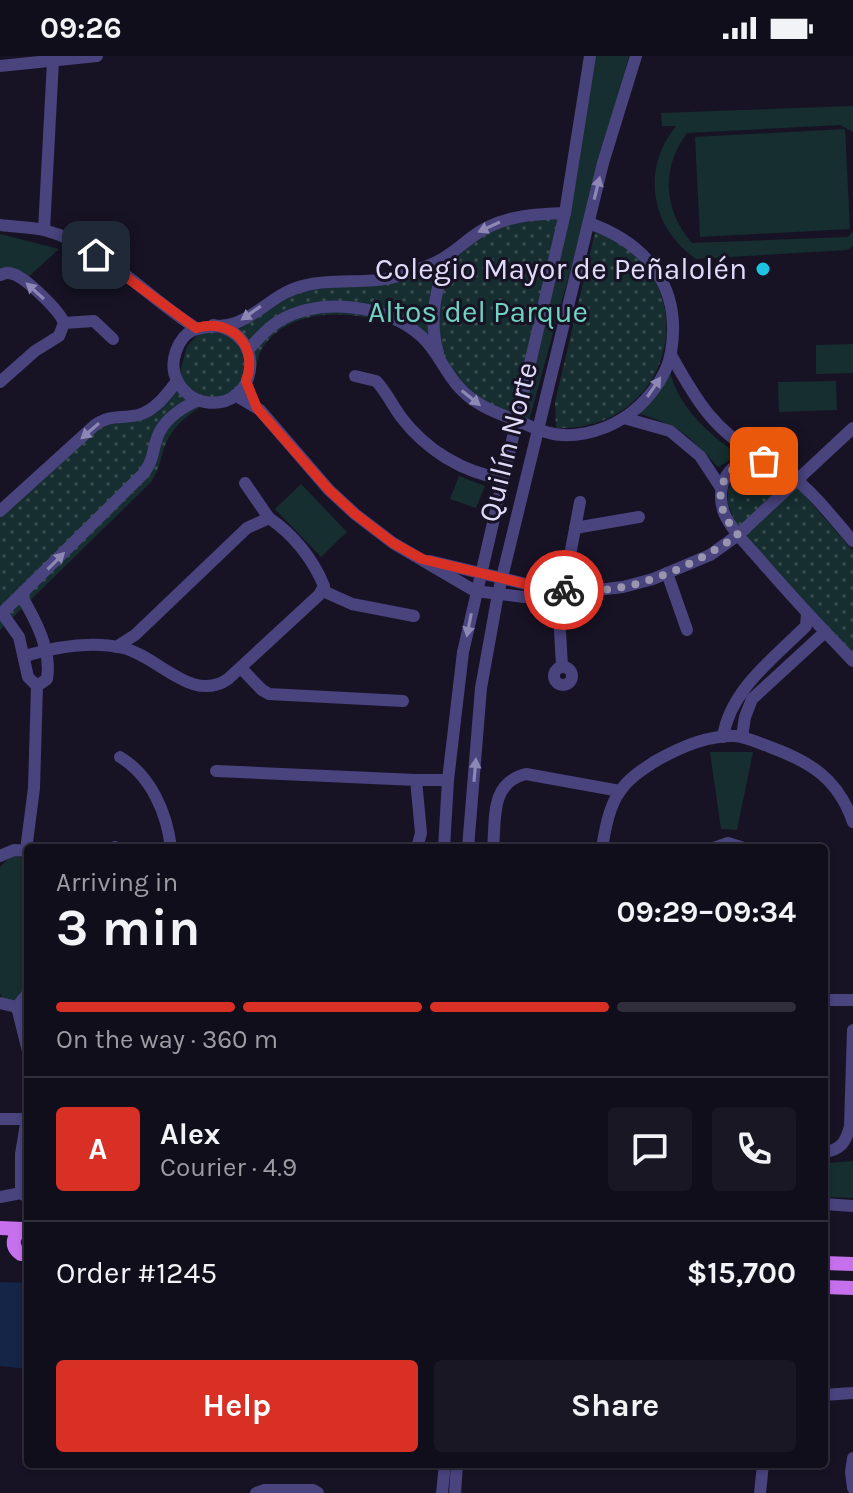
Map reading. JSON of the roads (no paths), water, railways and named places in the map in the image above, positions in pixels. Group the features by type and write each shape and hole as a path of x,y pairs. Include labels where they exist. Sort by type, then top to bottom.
{"main road":[{"path":"0,1228 24,1229"},
{"path":"24,1230 17,1233 13,1240 15,1249 24,1254"},
{"path":"0,1253 24,1254"},
{"path":"828,1263 853,1264"},
{"path":"828,1287 853,1288"}],"street":[{"path":"0,66 97,56"},
{"name":"Quilín Norte","path":"444,844 448,780 463,652 565,213 590,56"},
{"name":"Quilín Norte","path":"468,844 481,688 498,594 603,163 636,56"},
{"path":"44,230 53,61"},
{"path":"213,325 222,326 238,335 248,350 250,371 246,381 235,395 221,402 190,396 177,381 173,363 178,346 196,328 213,325 238,322 274,297 298,287 325,282 392,278 447,256 487,228 513,218 536,213 565,213"},
{"path":"248,350 268,329 309,309 341,307 373,312 402,323 423,337 457,386 484,408 555,434 591,432 624,418 646,400 662,377 671,355 673,323 668,295 656,270 638,248 615,233 589,223"},
{"path":"0,225 44,230 96,255 196,328"},
{"path":"443,366 436,348 434,322 437,292 445,266 465,242"},
{"path":"0,275 9,273 21,278 59,312 64,323 59,336 35,351 0,382"},
{"path":"173,313 183,338"},
{"path":"64,323 94,321 113,339"},
{"path":"671,355 698,404 727,436 797,480 853,541"},
{"path":"355,376 376,381 411,429 439,453 474,473 503,479"},
{"path":"0,511 100,421 114,416 137,415 162,400 177,381"},
{"path":"246,381 257,408"},
{"path":"235,395 257,408 329,490 355,514 393,543 452,579 475,591 524,597 557,590"},
{"path":"28,844 35,777 37,686 28,677 19,637 1,614 143,474 154,457 157,436 175,416 199,400"},
{"path":"137,415 157,436"},
{"path":"624,418 670,431 700,456 721,488 723,509 738,535 853,661"},
{"path":"422,559 557,590 580,592 623,587 710,555 738,535 853,428"},
{"path":"721,488 728,473 741,463 759,460 773,463"},
{"path":"25,656 66,647 116,647 146,656 192,685 201,688 221,684 323,591 324,586 319,571 309,557 281,526 269,518 245,483"},
{"path":"562,666 557,590 580,502"},
{"path":"575,528 639,517"},
{"path":"116,647 135,635 247,528 269,518"},
{"path":"667,573 687,630"},
{"path":"323,591 352,604 414,616"},
{"path":"21,595 45,650 47,679 37,686"},
{"path":"733,737 729,710 741,693 806,626 807,614"},
{"path":"142,627 138,644 146,656"},
{"path":"733,737 752,699 825,632"},
{"path":"241,668 269,694 403,701"},
{"path":"603,844 620,791 640,771 673,750 700,741 733,737 799,757 830,781 841,795 853,822"},
{"path":"120,757 135,768 155,796 165,818 170,844"},
{"path":"216,771 448,780"},
{"path":"493,844 498,797 504,784 512,777 526,774 620,791"},
{"path":"416,780 421,833 418,844"},
{"path":"0,856 14,850 24,851"},
{"path":"17,1007 24,998"},
{"path":"828,1000 853,1000"},
{"path":"0,1003 17,1007"},
{"path":"17,1007 24,1035"},
{"path":"828,1151 840,1148 847,1139 850,1126 853,1030"},
{"path":"0,1119 24,1120"},
{"path":"24,1139 21,1154 24,1185"},
{"path":"0,1197 24,1195"},
{"path":"828,1204 853,1206"},
{"path":"828,1395 853,1393"},
{"path":"853,1458 853,1488"},
{"path":"442,1493 445,1468"},
{"path":"455,1493 457,1468"},
{"path":"760,1493 763,1468"},
{"path":"256,1493 264,1490 313,1490 318,1493"}],"water":[{"path":"0,1282 24,1283 24,1369 0,1366"}],"place":[{"name":"Colegio Mayor de Peñalolén","path":"763,269"}],"park label":[{"name":"Altos del Parque","path":"478,312"}]}
